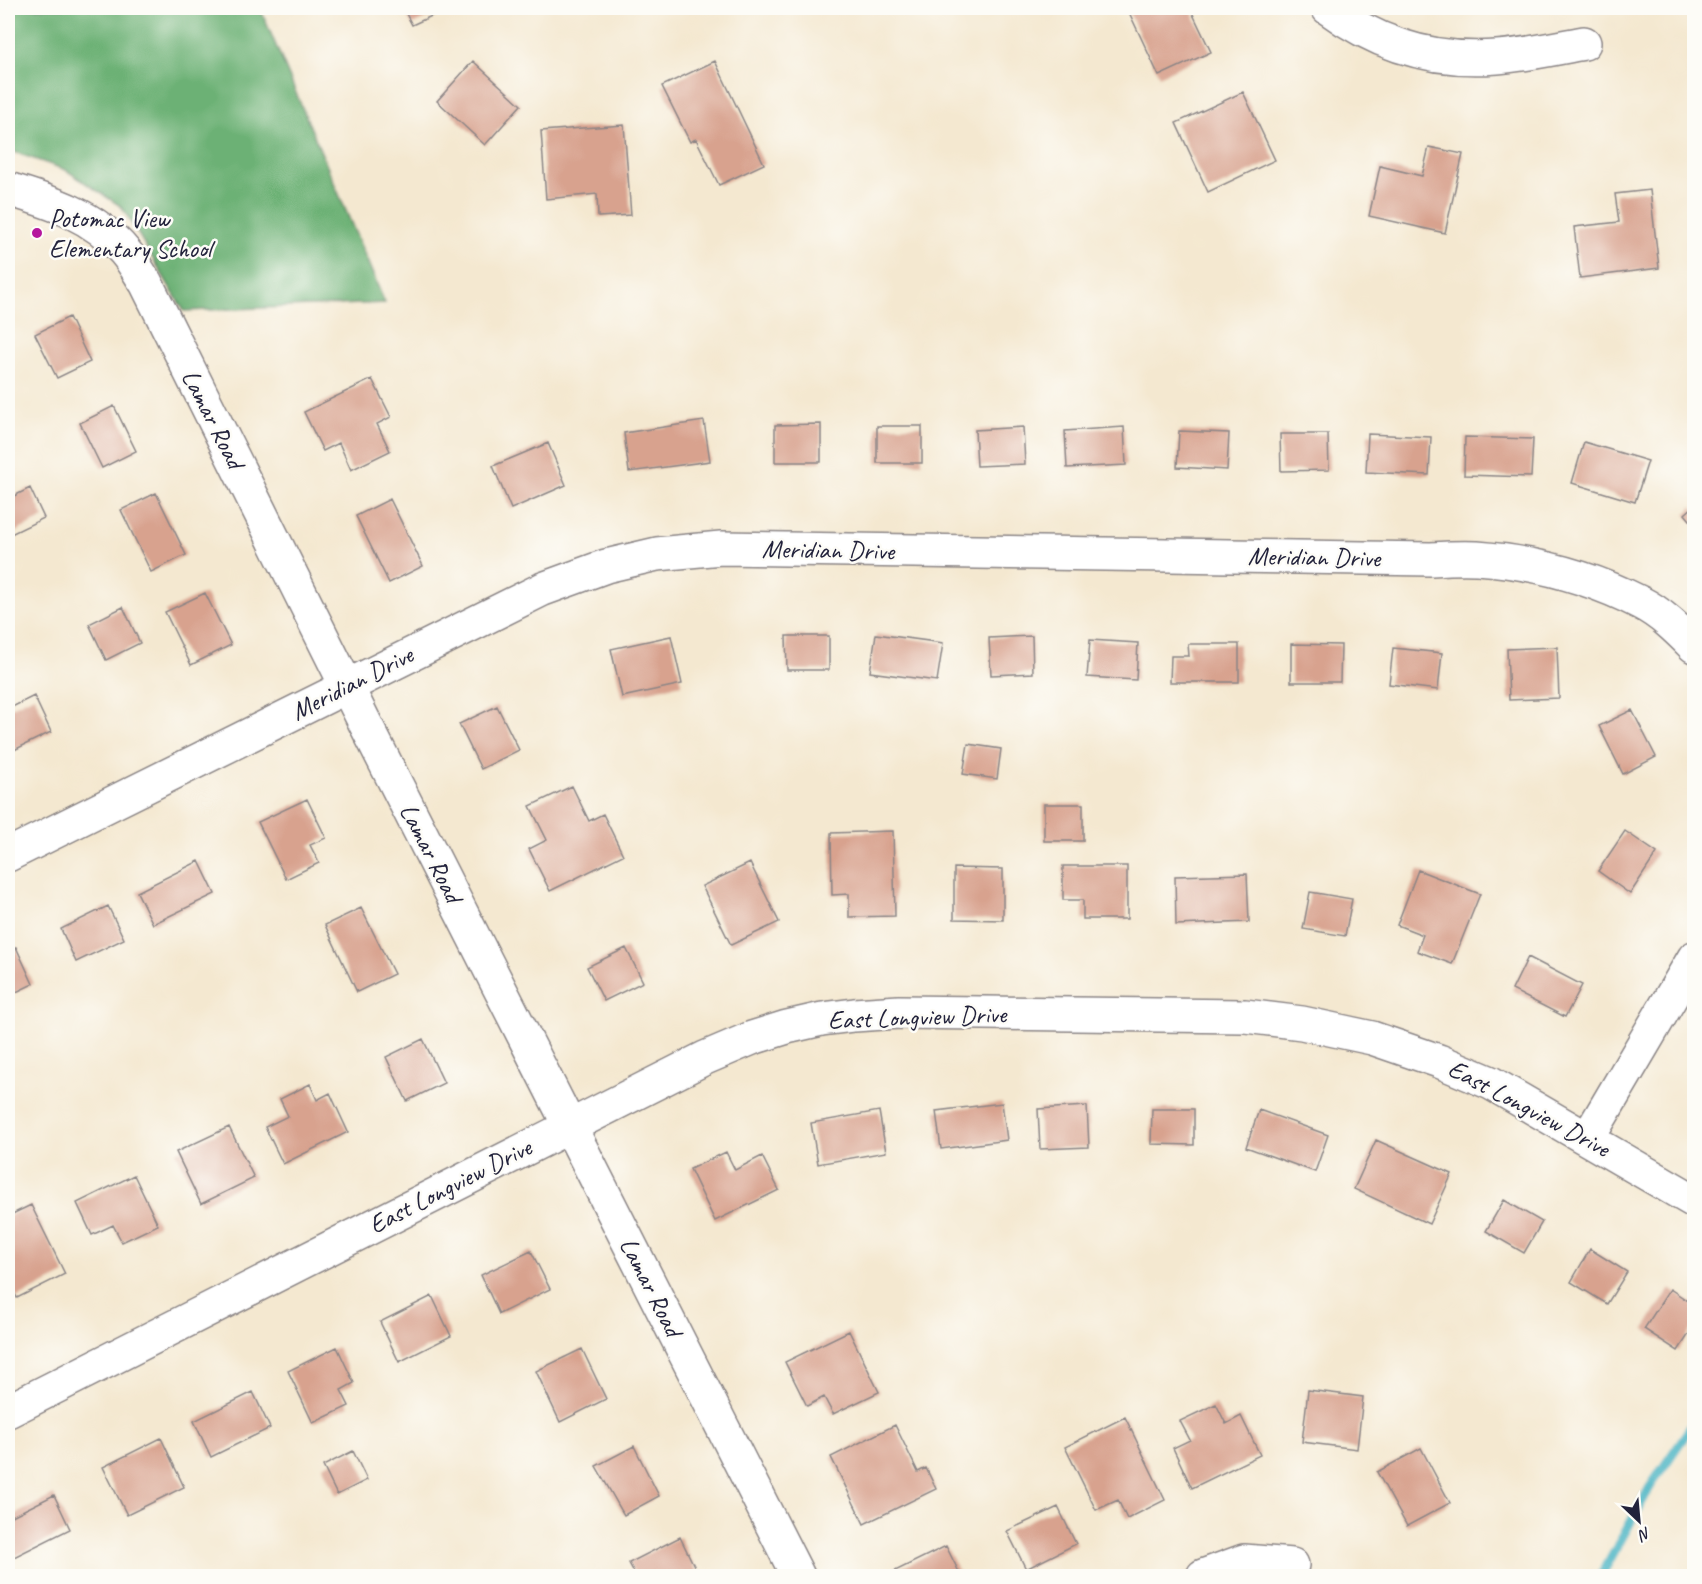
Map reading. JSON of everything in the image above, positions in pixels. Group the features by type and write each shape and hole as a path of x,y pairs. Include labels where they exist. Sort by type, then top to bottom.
{"street":[{"path":"1328,8 1346,22 1386,42 1429,54 1463,58 1498,57 1584,43"},
{"name":"Lamar Road","path":"8,189 55,203 92,222 125,252 146,283 347,686 798,1576"},
{"name":"Meridian Drive","path":"8,855 533,594 570,578 657,554 721,548 1475,558 1529,564 1582,579 1641,603 1674,625 1695,646"},
{"path":"1588,1138 1695,958"},
{"name":"East Longview Drive","path":"8,1411 725,1048 787,1027 822,1019 899,1012 1245,1016 1302,1023 1372,1038 1439,1061 1491,1083 1695,1201"},
{"path":"1203,1576 1244,1561 1292,1565"}],"green space":[{"path":"8,8 260,8 385,303 184,311 122,207 66,170 8,150"}],"building":[{"path":"403,8 449,8 412,25"},
{"path":"1127,8 1190,8 1211,52 1159,76"},
{"path":"473,61 521,105 485,145 437,101"},
{"path":"715,61 764,164 719,185 696,139 690,142 662,86"},
{"path":"1243,92 1275,160 1208,192 1176,123"},
{"path":"624,125 631,215 598,217 597,194 546,199 541,131"},
{"path":"1429,147 1463,154 1445,233 1369,216 1380,166 1422,176"},
{"path":"1650,190 1659,268 1580,278 1574,227 1619,222 1615,194"},
{"path":"69,317 90,362 57,378 35,334"},
{"path":"372,379 391,417 377,424 390,451 351,470 339,443 323,451 304,412"},
{"path":"114,406 136,451 102,468 80,423"},
{"path":"704,421 710,461 629,472 624,433"},
{"path":"821,424 821,462 775,462 775,425"},
{"path":"877,426 922,426 922,463 877,463"},
{"path":"1023,427 1025,464 977,466 975,430"},
{"path":"1124,427 1126,465 1067,468 1065,431"},
{"path":"1179,431 1229,433 1227,470 1177,467"},
{"path":"1280,434 1328,434 1329,470 1281,471"},
{"path":"1368,434 1431,437 1429,475 1366,472"},
{"path":"1465,437 1533,439 1531,477 1464,475"},
{"path":"1584,442 1648,461 1635,502 1572,483"},
{"path":"548,443 566,485 511,509 493,466"},
{"path":"30,488 44,518 11,534 8,526 8,499"},
{"path":"156,493 186,555 151,572 121,510"},
{"path":"390,499 423,566 389,583 356,516"},
{"path":"1694,506 1694,525 1685,514"},
{"path":"205,593 231,645 191,665 165,612"},
{"path":"123,607 140,643 106,660 89,624"},
{"path":"876,634 943,643 937,681 870,672"},
{"path":"671,636 682,684 622,697 611,649"},
{"path":"786,636 829,636 829,670 787,670"},
{"path":"1032,636 1033,673 991,675 989,638"},
{"path":"1090,640 1138,643 1136,680 1087,677"},
{"path":"1188,644 1239,644 1239,682 1170,682 1171,656 1189,656"},
{"path":"1291,644 1341,645 1340,682 1291,682"},
{"path":"1557,647 1559,698 1509,700 1507,649"},
{"path":"1393,648 1442,653 1438,690 1389,684"},
{"path":"34,696 51,732 8,753 8,709"},
{"path":"497,706 519,750 481,769 459,724"},
{"path":"1632,710 1656,757 1623,774 1599,726"},
{"path":"968,744 1001,749 997,779 963,774"},
{"path":"572,786 589,821 603,814 623,855 550,891 529,849 547,840 530,806"},
{"path":"307,799 326,838 310,845 319,863 286,879 258,822"},
{"path":"1044,804 1083,804 1083,841 1044,841"},
{"path":"893,831 895,916 849,917 849,894 832,895 831,833"},
{"path":"1625,831 1657,853 1630,894 1598,871"},
{"path":"199,861 215,894 153,924 137,892"},
{"path":"750,863 779,922 731,945 702,886"},
{"path":"1063,866 1127,866 1127,919 1083,919 1083,900 1063,900"},
{"path":"954,868 1003,869 1003,920 954,919"},
{"path":"1418,870 1480,894 1452,964 1417,951 1423,935 1397,925"},
{"path":"1247,874 1249,922 1176,925 1175,876"},
{"path":"1310,892 1352,899 1345,936 1303,929"},
{"path":"108,906 124,939 76,962 61,929"},
{"path":"361,908 394,974 357,992 325,925"},
{"path":"16,947 33,984 8,996 8,951"},
{"path":"626,948 643,982 604,1001 587,967"},
{"path":"1528,957 1582,985 1565,1017 1512,990"},
{"path":"423,1039 444,1083 407,1101 386,1057"},
{"path":"310,1084 317,1100 330,1093 348,1132 283,1164 265,1127 288,1116 280,1099"},
{"path":"1002,1103 1007,1140 941,1149 936,1111"},
{"path":"1087,1106 1089,1147 1040,1149 1038,1109"},
{"path":"1152,1109 1194,1109 1194,1145 1151,1144"},
{"path":"1259,1110 1328,1135 1315,1172 1246,1147"},
{"path":"879,1111 886,1152 818,1164 811,1123"},
{"path":"229,1127 254,1178 201,1204 176,1152"},
{"path":"1376,1140 1452,1174 1429,1224 1354,1189"},
{"path":"726,1152 735,1170 762,1156 779,1190 715,1221 690,1169"},
{"path":"134,1175 158,1225 122,1242 113,1225 92,1235 77,1203"},
{"path":"1504,1200 1542,1222 1524,1253 1486,1231"},
{"path":"31,1205 65,1274 17,1298 8,1279 8,1216"},
{"path":"1590,1249 1627,1272 1607,1304 1571,1282"},
{"path":"531,1251 550,1289 499,1314 481,1275"},
{"path":"1670,1289 1694,1305 1694,1326 1678,1351 1644,1329"},
{"path":"432,1296 451,1336 399,1362 380,1322"},
{"path":"849,1331 879,1392 833,1414 824,1397 807,1406 785,1362"},
{"path":"337,1347 354,1383 341,1390 349,1406 313,1423 288,1371"},
{"path":"582,1349 606,1399 560,1422 536,1371"},
{"path":"1308,1390 1363,1397 1357,1449 1302,1442"},
{"path":"253,1392 270,1428 211,1457 194,1421"},
{"path":"1216,1404 1226,1424 1241,1416 1260,1455 1192,1488 1173,1448 1190,1440 1180,1421"},
{"path":"1125,1417 1165,1500 1127,1519 1118,1500 1096,1510 1065,1447"},
{"path":"895,1425 918,1472 926,1468 936,1489 864,1524 831,1457"},
{"path":"161,1438 184,1487 127,1515 103,1467"},
{"path":"634,1446 659,1496 624,1515 596,1466"},
{"path":"1421,1448 1450,1503 1407,1526 1377,1472"},
{"path":"353,1451 367,1480 337,1495 323,1466"},
{"path":"54,1495 70,1529 10,1559 8,1518"},
{"path":"1058,1507 1076,1544 1026,1569 1007,1531"},
{"path":"680,1537 699,1576 636,1576 629,1563"},
{"path":"946,1546 961,1576 895,1576 893,1572"}],"waterway":[{"path":"1601,1576 1650,1487 1694,1422"}],"place":[{"name":"Potomac View Elementary School","path":"37,233"}]}
